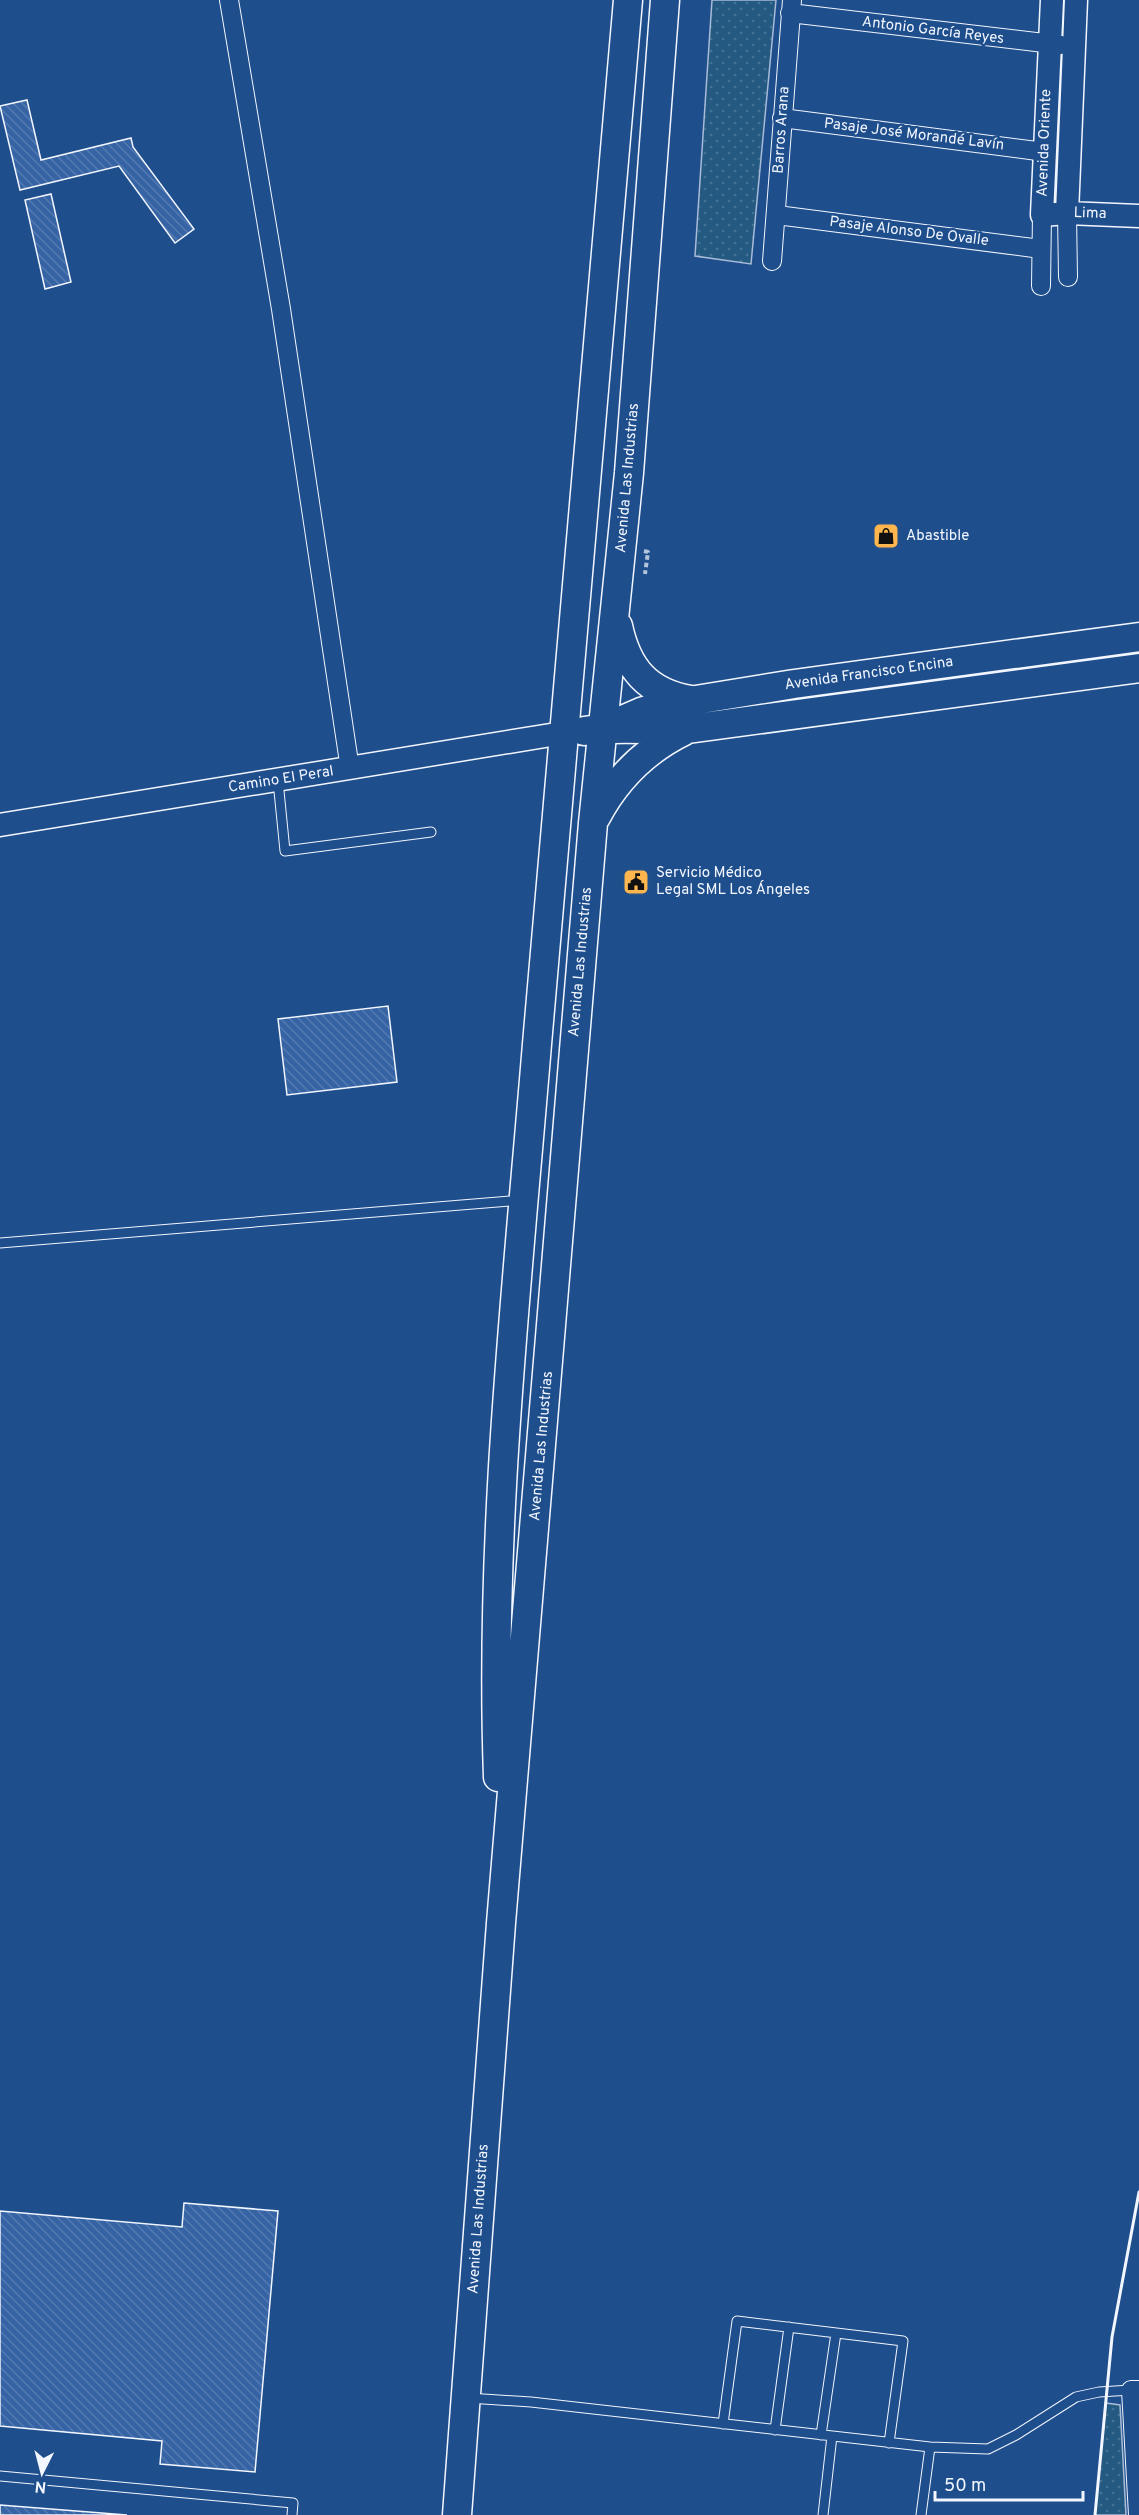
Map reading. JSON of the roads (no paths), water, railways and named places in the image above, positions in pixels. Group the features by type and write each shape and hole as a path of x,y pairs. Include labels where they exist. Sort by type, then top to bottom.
{"main road":[{"name":"Avenida Las Industrias","path":"501,1923 496,1684 498,1550 504,1447 563,733 628,0"},
{"name":"Avenida Las Industrias","path":"457,2515 501,1923 593,823 629,472 665,0"},
{"path":"616,616 623,649 639,675 664,693 693,701"},
{"name":"Avenida Francisco Encina","path":"603,728 640,712 665,705 794,684 1139,637"},
{"path":"1040,651 1043,682"},
{"name":"Avenida Francisco Encina","path":"563,733 603,728 688,729 1139,668"},
{"path":"794,684 796,715"},
{"path":"593,823 602,805 627,772 656,747 688,729"}],"street":[{"path":"229,0 287,344 350,769"},
{"name":"Avenida Oriente","path":"1041,286 1052,0"},
{"name":"Avenida Oriente","path":"1068,277 1067,213 1076,0"},
{"name":"Antonio García Reyes","path":"791,7 1049,45 1075,45"},
{"name":"Barros Arana","path":"772,261 791,7"},
{"name":"Pasaje José Morandé Lavín","path":"782,118 1045,152"},
{"name":"Lima","path":"1042,215 1067,213 1139,216"},
{"name":"Pasaje Alonso De Ovalle","path":"777,215 1041,249"},
{"name":"Camino El Peral","path":"0,825 563,733"},
{"path":"1135,2390 1138,2515"}],"lane":[{"path":"278,781 285,851 431,832"},
{"path":"0,1243 524,1200"},
{"path":"723,2424 737,2320 903,2341 889,2443"},
{"path":"775,2430 789,2327"},
{"path":"821,2435 836,2333"},
{"path":"466,2398 531,2402 889,2443 988,2449 1016,2435 1076,2397 1099,2392 1135,2390"},
{"path":"823,2515 832,2436"},
{"path":"921,2515 930,2447"},
{"path":"0,2476 293,2503 292,2515"}],"place":[{"name":"Abastible","path":"886,536"},
{"name":"Servicio Médico Legal SML Los Ángeles","path":"636,882"}]}
